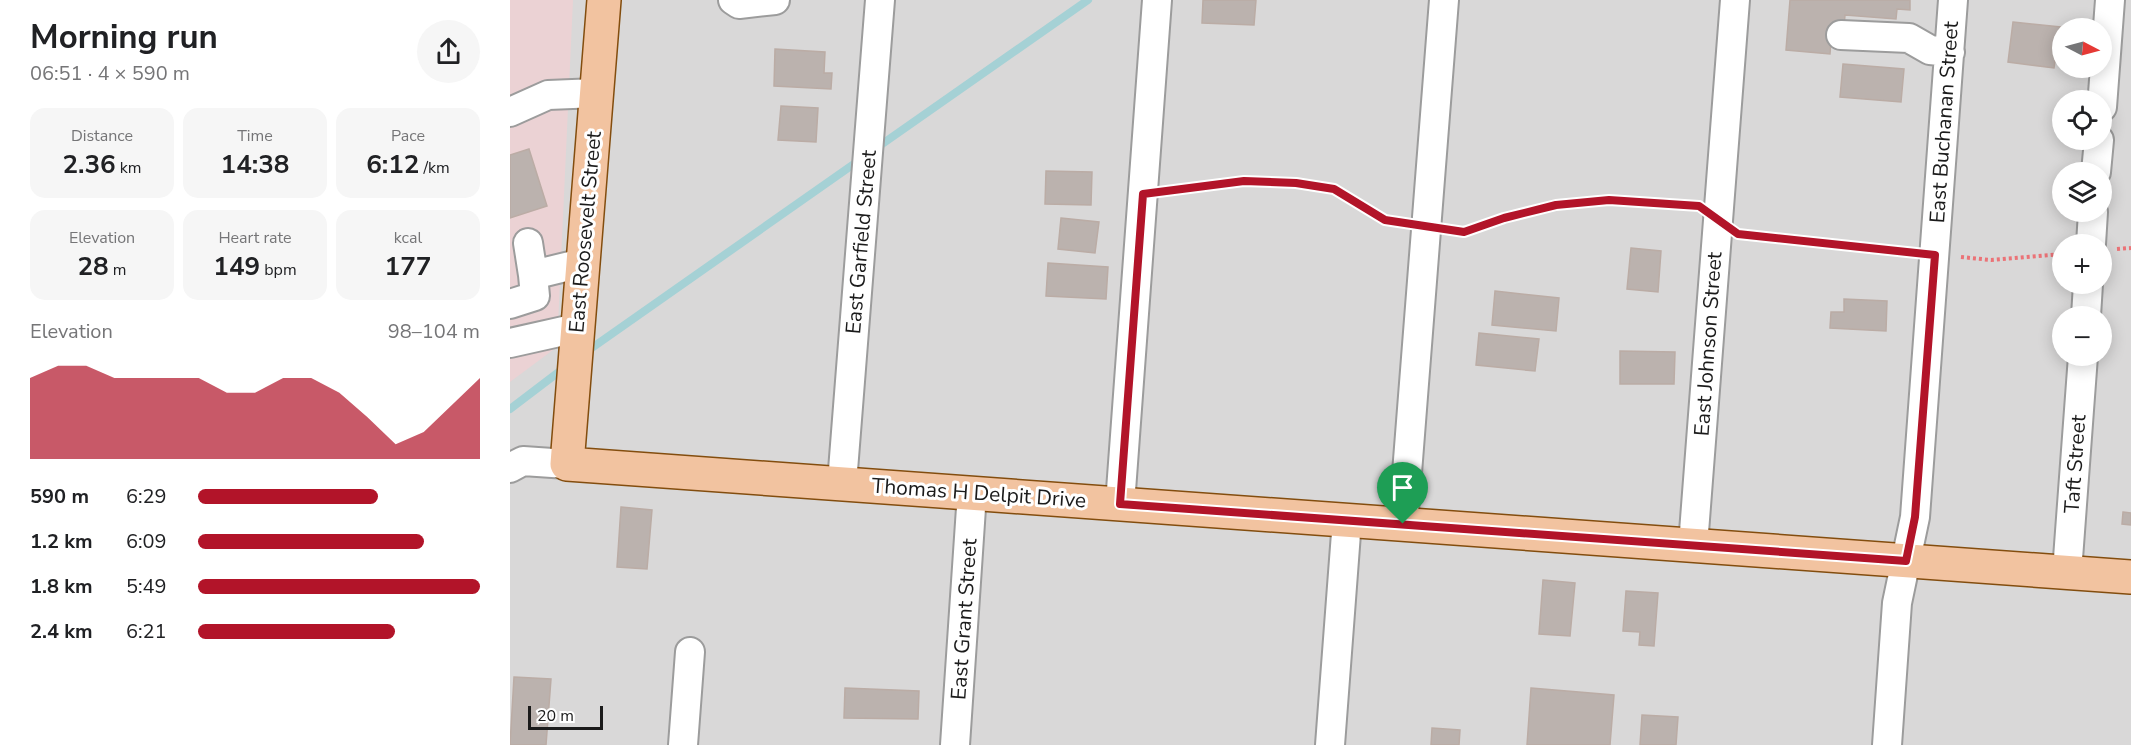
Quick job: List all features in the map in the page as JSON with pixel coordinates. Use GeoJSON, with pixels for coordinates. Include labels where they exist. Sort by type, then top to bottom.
{"type":"FeatureCollection","features":[{"type":"Feature","properties":{"kind":"main road","name":"East Roosevelt Street"},"geometry":{"type":"LineString","coordinates":[[567,464],[604,0]]}},
{"type":"Feature","properties":{"kind":"main road","name":"Thomas H Delpit Drive"},"geometry":{"type":"LineString","coordinates":[[567,464],[2131,577]]}},
{"type":"Feature","properties":{"kind":"street"},"geometry":{"type":"LineString","coordinates":[[734,0],[739,4],[775,0]]}},
{"type":"Feature","properties":{"kind":"street","name":"East Garfield Street"},"geometry":{"type":"LineString","coordinates":[[842,483],[880,0]]}},
{"type":"Feature","properties":{"kind":"street"},"geometry":{"type":"LineString","coordinates":[[1120,504],[1156,0]]}},
{"type":"Feature","properties":{"kind":"street"},"geometry":{"type":"LineString","coordinates":[[1403,524],[1444,0]]}},
{"type":"Feature","properties":{"kind":"street","name":"East Johnson Street"},"geometry":{"type":"LineString","coordinates":[[1693,545],[1735,0]]}},
{"type":"Feature","properties":{"kind":"street","name":"East Buchanan Street"},"geometry":{"type":"LineString","coordinates":[[1887,745],[1897,603],[1915,517],[1953,0]]}},
{"type":"Feature","properties":{"kind":"street"},"geometry":{"type":"LineString","coordinates":[[2103,90],[2110,0]]}},
{"type":"Feature","properties":{"kind":"street"},"geometry":{"type":"LineString","coordinates":[[1841,35],[1909,38],[1930,50],[1950,52]]}},
{"type":"Feature","properties":{"kind":"street"},"geometry":{"type":"LineString","coordinates":[[510,112],[548,95],[597,93]]}},
{"type":"Feature","properties":{"kind":"street"},"geometry":{"type":"LineString","coordinates":[[510,304],[535,296],[528,243]]}},
{"type":"Feature","properties":{"kind":"street"},"geometry":{"type":"LineString","coordinates":[[533,274],[582,263]]}},
{"type":"Feature","properties":{"kind":"street"},"geometry":{"type":"LineString","coordinates":[[510,343],[577,328]]}},
{"type":"Feature","properties":{"kind":"street","name":"Taft Street"},"geometry":{"type":"LineString","coordinates":[[2067,572],[2082,366]]}},
{"type":"Feature","properties":{"kind":"street","name":"Thomas H Delpit Drive"},"geometry":{"type":"LineString","coordinates":[[510,468],[524,461],[567,464]]}},
{"type":"Feature","properties":{"kind":"street","name":"East Grant Street"},"geometry":{"type":"LineString","coordinates":[[955,745],[972,493]]}},
{"type":"Feature","properties":{"kind":"street"},"geometry":{"type":"LineString","coordinates":[[1330,745],[1347,520]]}},
{"type":"Feature","properties":{"kind":"street"},"geometry":{"type":"LineString","coordinates":[[683,745],[690,652]]}},
{"type":"Feature","properties":{"kind":"path"},"geometry":{"type":"LineString","coordinates":[[1143,194],[1244,181],[1296,183],[1334,189],[1385,220],[1464,232],[1504,218],[1556,205],[1609,200],[1699,206],[1738,234],[1991,260],[2052,255]]}},
{"type":"Feature","properties":{"kind":"shaded area"},"geometry":{"type":"Polygon","coordinates":[[[510,0],[2131,0],[2131,745],[510,745],[510,0]]]}},
{"type":"Feature","properties":{"kind":"shaded area"},"geometry":{"type":"Polygon","coordinates":[[[510,0],[573,0],[557,347],[510,382],[510,0]]]}},
{"type":"Feature","properties":{"kind":"building"},"geometry":{"type":"Polygon","coordinates":[[[1203,0],[1256,0],[1254,25],[1202,23],[1203,0]]]}},
{"type":"Feature","properties":{"kind":"building"},"geometry":{"type":"Polygon","coordinates":[[[1790,0],[1910,0],[1910,10],[1897,9],[1896,19],[1845,15],[1844,27],[1832,26],[1830,54],[1786,50],[1790,0]]]}},
{"type":"Feature","properties":{"kind":"building"},"geometry":{"type":"Polygon","coordinates":[[[2013,22],[2052,26],[2052,68],[2008,62],[2013,22]]]}},
{"type":"Feature","properties":{"kind":"building"},"geometry":{"type":"Polygon","coordinates":[[[775,49],[825,52],[824,73],[832,73],[831,89],[774,86],[775,49]]]}},
{"type":"Feature","properties":{"kind":"building"},"geometry":{"type":"Polygon","coordinates":[[[1843,64],[1904,69],[1901,102],[1840,97],[1843,64]]]}},
{"type":"Feature","properties":{"kind":"building"},"geometry":{"type":"Polygon","coordinates":[[[781,106],[818,108],[816,142],[778,140],[781,106]]]}},
{"type":"Feature","properties":{"kind":"building"},"geometry":{"type":"Polygon","coordinates":[[[529,149],[547,206],[510,218],[510,155],[529,149]]]}},
{"type":"Feature","properties":{"kind":"building"},"geometry":{"type":"Polygon","coordinates":[[[1046,171],[1092,172],[1091,205],[1045,204],[1046,171]]]}},
{"type":"Feature","properties":{"kind":"building"},"geometry":{"type":"Polygon","coordinates":[[[1061,218],[1099,222],[1095,253],[1058,249],[1061,218]]]}},
{"type":"Feature","properties":{"kind":"building"},"geometry":{"type":"Polygon","coordinates":[[[1631,248],[1661,251],[1658,292],[1627,289],[1631,248]]]}},
{"type":"Feature","properties":{"kind":"building"},"geometry":{"type":"Polygon","coordinates":[[[1048,263],[1108,267],[1106,299],[1046,296],[1048,263]]]}},
{"type":"Feature","properties":{"kind":"building"},"geometry":{"type":"Polygon","coordinates":[[[1495,291],[1559,298],[1556,331],[1492,325],[1495,291]]]}},
{"type":"Feature","properties":{"kind":"building"},"geometry":{"type":"Polygon","coordinates":[[[1844,299],[1887,301],[1886,331],[1830,328],[1831,312],[1844,312],[1844,299]]]}},
{"type":"Feature","properties":{"kind":"building"},"geometry":{"type":"Polygon","coordinates":[[[1479,333],[1539,339],[1535,371],[1476,365],[1479,333]]]}},
{"type":"Feature","properties":{"kind":"building"},"geometry":{"type":"Polygon","coordinates":[[[1620,351],[1675,352],[1674,384],[1620,384],[1620,351]]]}},
{"type":"Feature","properties":{"kind":"building"},"geometry":{"type":"Polygon","coordinates":[[[621,507],[652,510],[647,569],[617,567],[621,507]]]}},
{"type":"Feature","properties":{"kind":"building"},"geometry":{"type":"Polygon","coordinates":[[[2123,512],[2131,513],[2131,525],[2122,524],[2123,512]]]}},
{"type":"Feature","properties":{"kind":"building"},"geometry":{"type":"Polygon","coordinates":[[[1543,580],[1575,583],[1570,636],[1539,634],[1543,580]]]}},
{"type":"Feature","properties":{"kind":"building"},"geometry":{"type":"Polygon","coordinates":[[[1626,591],[1658,593],[1654,646],[1639,645],[1640,632],[1623,631],[1626,591]]]}},
{"type":"Feature","properties":{"kind":"building"},"geometry":{"type":"Polygon","coordinates":[[[514,677],[551,679],[546,745],[510,745],[514,677]]]}},
{"type":"Feature","properties":{"kind":"building"},"geometry":{"type":"Polygon","coordinates":[[[845,688],[919,691],[918,719],[844,718],[845,688]]]}},
{"type":"Feature","properties":{"kind":"building"},"geometry":{"type":"Polygon","coordinates":[[[1531,688],[1614,695],[1610,745],[1527,745],[1531,688]]]}},
{"type":"Feature","properties":{"kind":"building"},"geometry":{"type":"Polygon","coordinates":[[[1642,715],[1678,717],[1676,745],[1640,745],[1642,715]]]}},
{"type":"Feature","properties":{"kind":"building"},"geometry":{"type":"Polygon","coordinates":[[[1432,728],[1460,730],[1459,745],[1431,745],[1432,728]]]}},
{"type":"Feature","properties":{"kind":"waterway"},"geometry":{"type":"LineString","coordinates":[[875,149],[1088,0]]}},
{"type":"Feature","properties":{"kind":"waterway"},"geometry":{"type":"LineString","coordinates":[[586,352],[861,159]]}},
{"type":"Feature","properties":{"kind":"waterway"},"geometry":{"type":"LineString","coordinates":[[510,409],[564,368]]}},
{"type":"Feature","properties":{"kind":"route"},"geometry":{"type":"LineString","coordinates":[[1244,181],[1296,183],[1334,189],[1359,202],[1385,220],[1464,232],[1504,218],[1556,205],[1609,200],[1699,206],[1738,234],[1935,255],[1915,517],[1906,561],[1403,524],[1120,504],[1143,194],[1244,181]]}}]}
